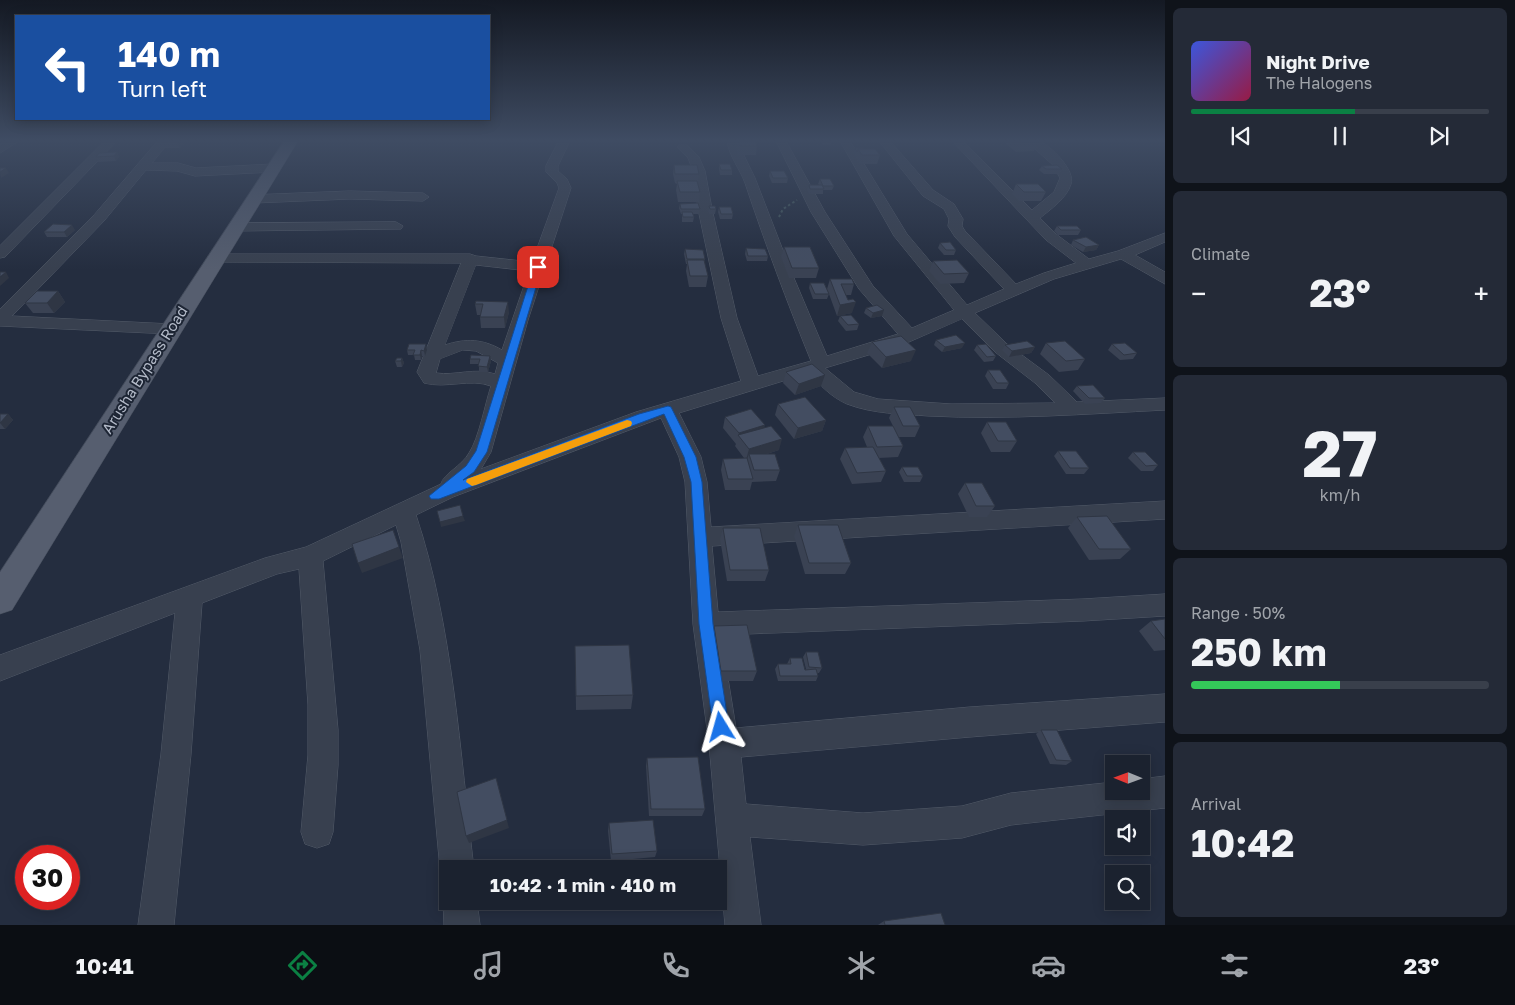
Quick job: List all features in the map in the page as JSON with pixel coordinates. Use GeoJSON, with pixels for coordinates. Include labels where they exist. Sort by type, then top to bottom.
{"type":"FeatureCollection","features":[{"type":"Feature","properties":{"kind":"main road","name":"Arusha Bypass Road"},"geometry":{"type":"LineString","coordinates":[[0,600],[264,184]]}},
{"type":"Feature","properties":{"kind":"street"},"geometry":{"type":"LineString","coordinates":[[0,254],[69,184]]}},
{"type":"Feature","properties":{"kind":"street"},"geometry":{"type":"LineString","coordinates":[[0,320],[99,218],[128,184]]}},
{"type":"Feature","properties":{"kind":"street"},"geometry":{"type":"LineString","coordinates":[[435,496],[470,469],[481,452],[508,361],[565,188],[564,184]]}},
{"type":"Feature","properties":{"kind":"street"},"geometry":{"type":"LineString","coordinates":[[701,184],[729,318],[751,384]]}},
{"type":"Feature","properties":{"kind":"street"},"geometry":{"type":"LineString","coordinates":[[751,184],[817,365],[835,389],[854,400],[900,408],[994,411],[1165,404]]}},
{"type":"Feature","properties":{"kind":"street"},"geometry":{"type":"LineString","coordinates":[[803,184],[867,288],[909,335]]}},
{"type":"Feature","properties":{"kind":"street"},"geometry":{"type":"LineString","coordinates":[[870,184],[901,236],[963,312],[1001,348],[1042,378],[1072,408]]}},
{"type":"Feature","properties":{"kind":"street"},"geometry":{"type":"LineString","coordinates":[[921,184],[928,193],[949,207],[956,218],[955,226],[960,234],[1014,291]]}},
{"type":"Feature","properties":{"kind":"street"},"geometry":{"type":"LineString","coordinates":[[1000,184],[1051,237],[1086,264]]}},
{"type":"Feature","properties":{"kind":"street"},"geometry":{"type":"LineString","coordinates":[[1032,217],[1061,193],[1065,184]]}},
{"type":"Feature","properties":{"kind":"street"},"geometry":{"type":"LineString","coordinates":[[254,199],[350,195],[423,197]]}},
{"type":"Feature","properties":{"kind":"street"},"geometry":{"type":"LineString","coordinates":[[236,227],[396,226]]}},
{"type":"Feature","properties":{"kind":"street"},"geometry":{"type":"LineString","coordinates":[[0,668],[274,565],[311,556],[435,496],[643,417],[896,341],[1049,276],[1123,254],[1165,237]]}},
{"type":"Feature","properties":{"kind":"street"},"geometry":{"type":"LineString","coordinates":[[1123,254],[1165,279]]}},
{"type":"Feature","properties":{"kind":"street"},"geometry":{"type":"LineString","coordinates":[[217,258],[470,258],[538,267]]}},
{"type":"Feature","properties":{"kind":"street"},"geometry":{"type":"LineString","coordinates":[[470,258],[463,281],[426,372],[431,379],[446,380],[482,376],[502,382]]}},
{"type":"Feature","properties":{"kind":"street"},"geometry":{"type":"LineString","coordinates":[[0,320],[171,330]]}},
{"type":"Feature","properties":{"kind":"street"},"geometry":{"type":"LineString","coordinates":[[432,356],[457,346],[476,344],[486,346],[508,361]]}},
{"type":"Feature","properties":{"kind":"street"},"geometry":{"type":"LineString","coordinates":[[668,410],[690,457],[696,482],[706,624],[724,744],[744,925]]}},
{"type":"Feature","properties":{"kind":"street"},"geometry":{"type":"LineString","coordinates":[[700,536],[1165,510]]}},
{"type":"Feature","properties":{"kind":"street"},"geometry":{"type":"LineString","coordinates":[[403,511],[413,542],[434,650],[456,860]]}},
{"type":"Feature","properties":{"kind":"street"},"geometry":{"type":"LineString","coordinates":[[311,556],[314,618],[321,679],[323,755],[317,832]]}},
{"type":"Feature","properties":{"kind":"street"},"geometry":{"type":"LineString","coordinates":[[156,925],[176,754],[190,596]]}},
{"type":"Feature","properties":{"kind":"street"},"geometry":{"type":"LineString","coordinates":[[706,624],[1013,613],[1165,605]]}},
{"type":"Feature","properties":{"kind":"street"},"geometry":{"type":"LineString","coordinates":[[724,744],[970,722],[1165,708]]}},
{"type":"Feature","properties":{"kind":"street"},"geometry":{"type":"LineString","coordinates":[[731,820],[863,829],[962,822],[1011,809],[1165,792]]}},
{"type":"Feature","properties":{"kind":"street"},"geometry":{"type":"LineString","coordinates":[[461,910],[462,925]]}},
{"type":"Feature","properties":{"kind":"path"},"geometry":{"type":"LineString","coordinates":[[772,243],[779,236],[780,213],[790,204],[808,194]]}},
{"type":"Feature","properties":{"kind":"building"},"geometry":{"type":"Polygon","coordinates":[[[678,184],[698,184],[700,192],[680,192],[678,184]]]}},
{"type":"Feature","properties":{"kind":"building"},"geometry":{"type":"Polygon","coordinates":[[[822,184],[833,184],[834,186],[823,186],[822,184]]]}},
{"type":"Feature","properties":{"kind":"building"},"geometry":{"type":"Polygon","coordinates":[[[1016,184],[1038,184],[1046,192],[1024,192],[1016,184]]]}},
{"type":"Feature","properties":{"kind":"building"},"geometry":{"type":"Polygon","coordinates":[[[809,185],[822,185],[824,189],[810,189],[809,185]]]}},
{"type":"Feature","properties":{"kind":"building"},"geometry":{"type":"Polygon","coordinates":[[[698,203],[700,209],[681,209],[680,204],[698,203]]]}},
{"type":"Feature","properties":{"kind":"building"},"geometry":{"type":"Polygon","coordinates":[[[709,206],[715,206],[716,209],[710,209],[709,206]]]}},
{"type":"Feature","properties":{"kind":"building"},"geometry":{"type":"Polygon","coordinates":[[[719,207],[731,207],[733,214],[721,214],[719,207]]]}},
{"type":"Feature","properties":{"kind":"building"},"geometry":{"type":"Polygon","coordinates":[[[682,212],[692,212],[694,217],[683,217],[682,212]]]}},
{"type":"Feature","properties":{"kind":"building"},"geometry":{"type":"Polygon","coordinates":[[[53,224],[72,225],[64,232],[44,232],[53,224]]]}},
{"type":"Feature","properties":{"kind":"building"},"geometry":{"type":"Polygon","coordinates":[[[1057,226],[1077,226],[1081,230],[1061,230],[1057,226]]]}},
{"type":"Feature","properties":{"kind":"building"},"geometry":{"type":"Polygon","coordinates":[[[1086,237],[1099,245],[1086,247],[1073,240],[1086,237]]]}},
{"type":"Feature","properties":{"kind":"building"},"geometry":{"type":"Polygon","coordinates":[[[950,242],[956,250],[946,250],[940,243],[950,242]]]}},
{"type":"Feature","properties":{"kind":"building"},"geometry":{"type":"Polygon","coordinates":[[[784,247],[810,247],[819,268],[792,268],[784,247]]]}},
{"type":"Feature","properties":{"kind":"building"},"geometry":{"type":"Polygon","coordinates":[[[746,248],[765,249],[768,256],[748,256],[746,248]]]}},
{"type":"Feature","properties":{"kind":"building"},"geometry":{"type":"Polygon","coordinates":[[[685,249],[703,250],[705,259],[687,259],[685,249]]]}},
{"type":"Feature","properties":{"kind":"building"},"geometry":{"type":"Polygon","coordinates":[[[687,260],[704,260],[708,276],[690,276],[687,260]]]}},
{"type":"Feature","properties":{"kind":"building"},"geometry":{"type":"Polygon","coordinates":[[[957,260],[969,273],[944,274],[933,261],[957,260]]]}},
{"type":"Feature","properties":{"kind":"building"},"geometry":{"type":"Polygon","coordinates":[[[830,279],[852,279],[854,284],[841,284],[848,300],[853,299],[856,302],[840,305],[830,279]]]}},
{"type":"Feature","properties":{"kind":"building"},"geometry":{"type":"Polygon","coordinates":[[[810,283],[824,283],[829,294],[815,294],[810,283]]]}},
{"type":"Feature","properties":{"kind":"building"},"geometry":{"type":"Polygon","coordinates":[[[37,291],[58,291],[47,303],[25,303],[37,291]]]}},
{"type":"Feature","properties":{"kind":"building"},"geometry":{"type":"Polygon","coordinates":[[[476,301],[508,302],[504,317],[480,317],[483,304],[475,304],[476,301]]]}},
{"type":"Feature","properties":{"kind":"building"},"geometry":{"type":"Polygon","coordinates":[[[877,305],[884,310],[873,313],[866,308],[877,305]]]}},
{"type":"Feature","properties":{"kind":"building"},"geometry":{"type":"Polygon","coordinates":[[[851,315],[859,324],[848,325],[840,316],[851,315]]]}},
{"type":"Feature","properties":{"kind":"building"},"geometry":{"type":"Polygon","coordinates":[[[956,335],[965,343],[945,347],[936,340],[956,335]]]}},
{"type":"Feature","properties":{"kind":"building"},"geometry":{"type":"Polygon","coordinates":[[[901,336],[916,350],[886,357],[872,342],[901,336]]]}},
{"type":"Feature","properties":{"kind":"building"},"geometry":{"type":"Polygon","coordinates":[[[1027,341],[1035,347],[1012,351],[1005,345],[1027,341]]]}},
{"type":"Feature","properties":{"kind":"building"},"geometry":{"type":"Polygon","coordinates":[[[1065,341],[1085,359],[1066,361],[1046,343],[1065,341]]]}},
{"type":"Feature","properties":{"kind":"building"},"geometry":{"type":"Polygon","coordinates":[[[1125,343],[1137,353],[1124,355],[1112,344],[1125,343]]]}},
{"type":"Feature","properties":{"kind":"building"},"geometry":{"type":"Polygon","coordinates":[[[409,344],[426,344],[424,351],[421,350],[420,355],[413,355],[415,350],[407,350],[409,344]]]}},
{"type":"Feature","properties":{"kind":"building"},"geometry":{"type":"Polygon","coordinates":[[[986,344],[996,356],[987,357],[977,345],[986,344]]]}},
{"type":"Feature","properties":{"kind":"building"},"geometry":{"type":"Polygon","coordinates":[[[471,355],[490,356],[487,367],[478,366],[480,359],[470,359],[471,355]]]}},
{"type":"Feature","properties":{"kind":"building"},"geometry":{"type":"Polygon","coordinates":[[[397,358],[402,358],[401,361],[395,361],[397,358]]]}},
{"type":"Feature","properties":{"kind":"building"},"geometry":{"type":"Polygon","coordinates":[[[812,364],[825,375],[799,384],[786,372],[812,364]]]}},
{"type":"Feature","properties":{"kind":"building"},"geometry":{"type":"Polygon","coordinates":[[[988,370],[1000,370],[1009,383],[997,383],[988,370]]]}},
{"type":"Feature","properties":{"kind":"building"},"geometry":{"type":"Polygon","coordinates":[[[1093,385],[1105,398],[1089,398],[1077,386],[1093,385]]]}},
{"type":"Feature","properties":{"kind":"building"},"geometry":{"type":"Polygon","coordinates":[[[805,397],[826,420],[798,428],[778,404],[805,397]]]}},
{"type":"Feature","properties":{"kind":"building"},"geometry":{"type":"Polygon","coordinates":[[[894,407],[910,407],[920,426],[903,426],[894,407]]]}},
{"type":"Feature","properties":{"kind":"building"},"geometry":{"type":"Polygon","coordinates":[[[751,409],[765,425],[739,433],[725,417],[751,409]]]}},
{"type":"Feature","properties":{"kind":"building"},"geometry":{"type":"Polygon","coordinates":[[[0,414],[8,414],[0,423],[0,414]]]}},
{"type":"Feature","properties":{"kind":"building"},"geometry":{"type":"Polygon","coordinates":[[[987,422],[1006,422],[1017,441],[998,441],[987,422]]]}},
{"type":"Feature","properties":{"kind":"building"},"geometry":{"type":"Polygon","coordinates":[[[771,426],[782,439],[749,449],[738,435],[771,426]]]}},
{"type":"Feature","properties":{"kind":"building"},"geometry":{"type":"Polygon","coordinates":[[[868,426],[893,426],[903,446],[877,447],[868,426]]]}},
{"type":"Feature","properties":{"kind":"building"},"geometry":{"type":"Polygon","coordinates":[[[873,447],[886,471],[857,473],[845,448],[873,447]]]}},
{"type":"Feature","properties":{"kind":"building"},"geometry":{"type":"Polygon","coordinates":[[[1058,451],[1076,451],[1089,468],[1070,468],[1058,451]]]}},
{"type":"Feature","properties":{"kind":"building"},"geometry":{"type":"Polygon","coordinates":[[[1133,452],[1145,452],[1158,465],[1146,466],[1133,452]]]}},
{"type":"Feature","properties":{"kind":"building"},"geometry":{"type":"Polygon","coordinates":[[[749,454],[775,454],[780,470],[754,470],[749,454]]]}},
{"type":"Feature","properties":{"kind":"building"},"geometry":{"type":"Polygon","coordinates":[[[747,458],[753,479],[728,479],[723,459],[747,458]]]}},
{"type":"Feature","properties":{"kind":"building"},"geometry":{"type":"Polygon","coordinates":[[[902,467],[918,467],[923,476],[907,476],[902,467]]]}},
{"type":"Feature","properties":{"kind":"building"},"geometry":{"type":"Polygon","coordinates":[[[965,483],[982,483],[995,506],[976,506],[965,483]]]}},
{"type":"Feature","properties":{"kind":"building"},"geometry":{"type":"Polygon","coordinates":[[[460,505],[463,516],[440,522],[437,511],[460,505]]]}},
{"type":"Feature","properties":{"kind":"building"},"geometry":{"type":"Polygon","coordinates":[[[1107,516],[1131,549],[1099,549],[1077,517],[1107,516]]]}},
{"type":"Feature","properties":{"kind":"building"},"geometry":{"type":"Polygon","coordinates":[[[798,525],[838,525],[851,563],[809,563],[798,525]]]}},
{"type":"Feature","properties":{"kind":"building"},"geometry":{"type":"Polygon","coordinates":[[[723,528],[760,528],[769,570],[730,570],[723,528]]]}},
{"type":"Feature","properties":{"kind":"building"},"geometry":{"type":"Polygon","coordinates":[[[393,530],[399,547],[358,563],[352,544],[393,530]]]}},
{"type":"Feature","properties":{"kind":"building"},"geometry":{"type":"Polygon","coordinates":[[[1165,619],[1165,639],[1151,621],[1165,619]]]}},
{"type":"Feature","properties":{"kind":"building"},"geometry":{"type":"Polygon","coordinates":[[[747,625],[757,671],[721,671],[714,626],[747,625]]]}},
{"type":"Feature","properties":{"kind":"building"},"geometry":{"type":"Polygon","coordinates":[[[629,645],[633,695],[576,696],[575,646],[629,645]]]}},
{"type":"Feature","properties":{"kind":"building"},"geometry":{"type":"Polygon","coordinates":[[[806,652],[818,652],[822,668],[809,667],[806,652]]]}},
{"type":"Feature","properties":{"kind":"building"},"geometry":{"type":"Polygon","coordinates":[[[790,658],[802,658],[805,670],[816,669],[818,676],[780,676],[778,664],[791,664],[790,658]]]}},
{"type":"Feature","properties":{"kind":"building"},"geometry":{"type":"Polygon","coordinates":[[[1041,730],[1057,730],[1072,761],[1056,760],[1041,730]]]}},
{"type":"Feature","properties":{"kind":"building"},"geometry":{"type":"Polygon","coordinates":[[[698,757],[705,809],[651,809],[647,758],[698,757]]]}},
{"type":"Feature","properties":{"kind":"building"},"geometry":{"type":"Polygon","coordinates":[[[496,778],[507,820],[466,836],[457,792],[496,778]]]}},
{"type":"Feature","properties":{"kind":"building"},"geometry":{"type":"Polygon","coordinates":[[[653,820],[657,851],[612,854],[609,823],[653,820]]]}},
{"type":"Feature","properties":{"kind":"building"},"geometry":{"type":"Polygon","coordinates":[[[941,913],[945,925],[885,925],[884,921],[941,913]]]}},
{"type":"Feature","properties":{"kind":"slow traffic"},"geometry":{"type":"LineString","coordinates":[[472,482],[627,423]]}},
{"type":"Feature","properties":{"kind":"route"},"geometry":{"type":"LineString","coordinates":[[538,267],[520,320],[481,452],[470,469],[435,496],[643,417],[668,410],[690,457],[696,482],[706,624],[721,727]]}}]}
